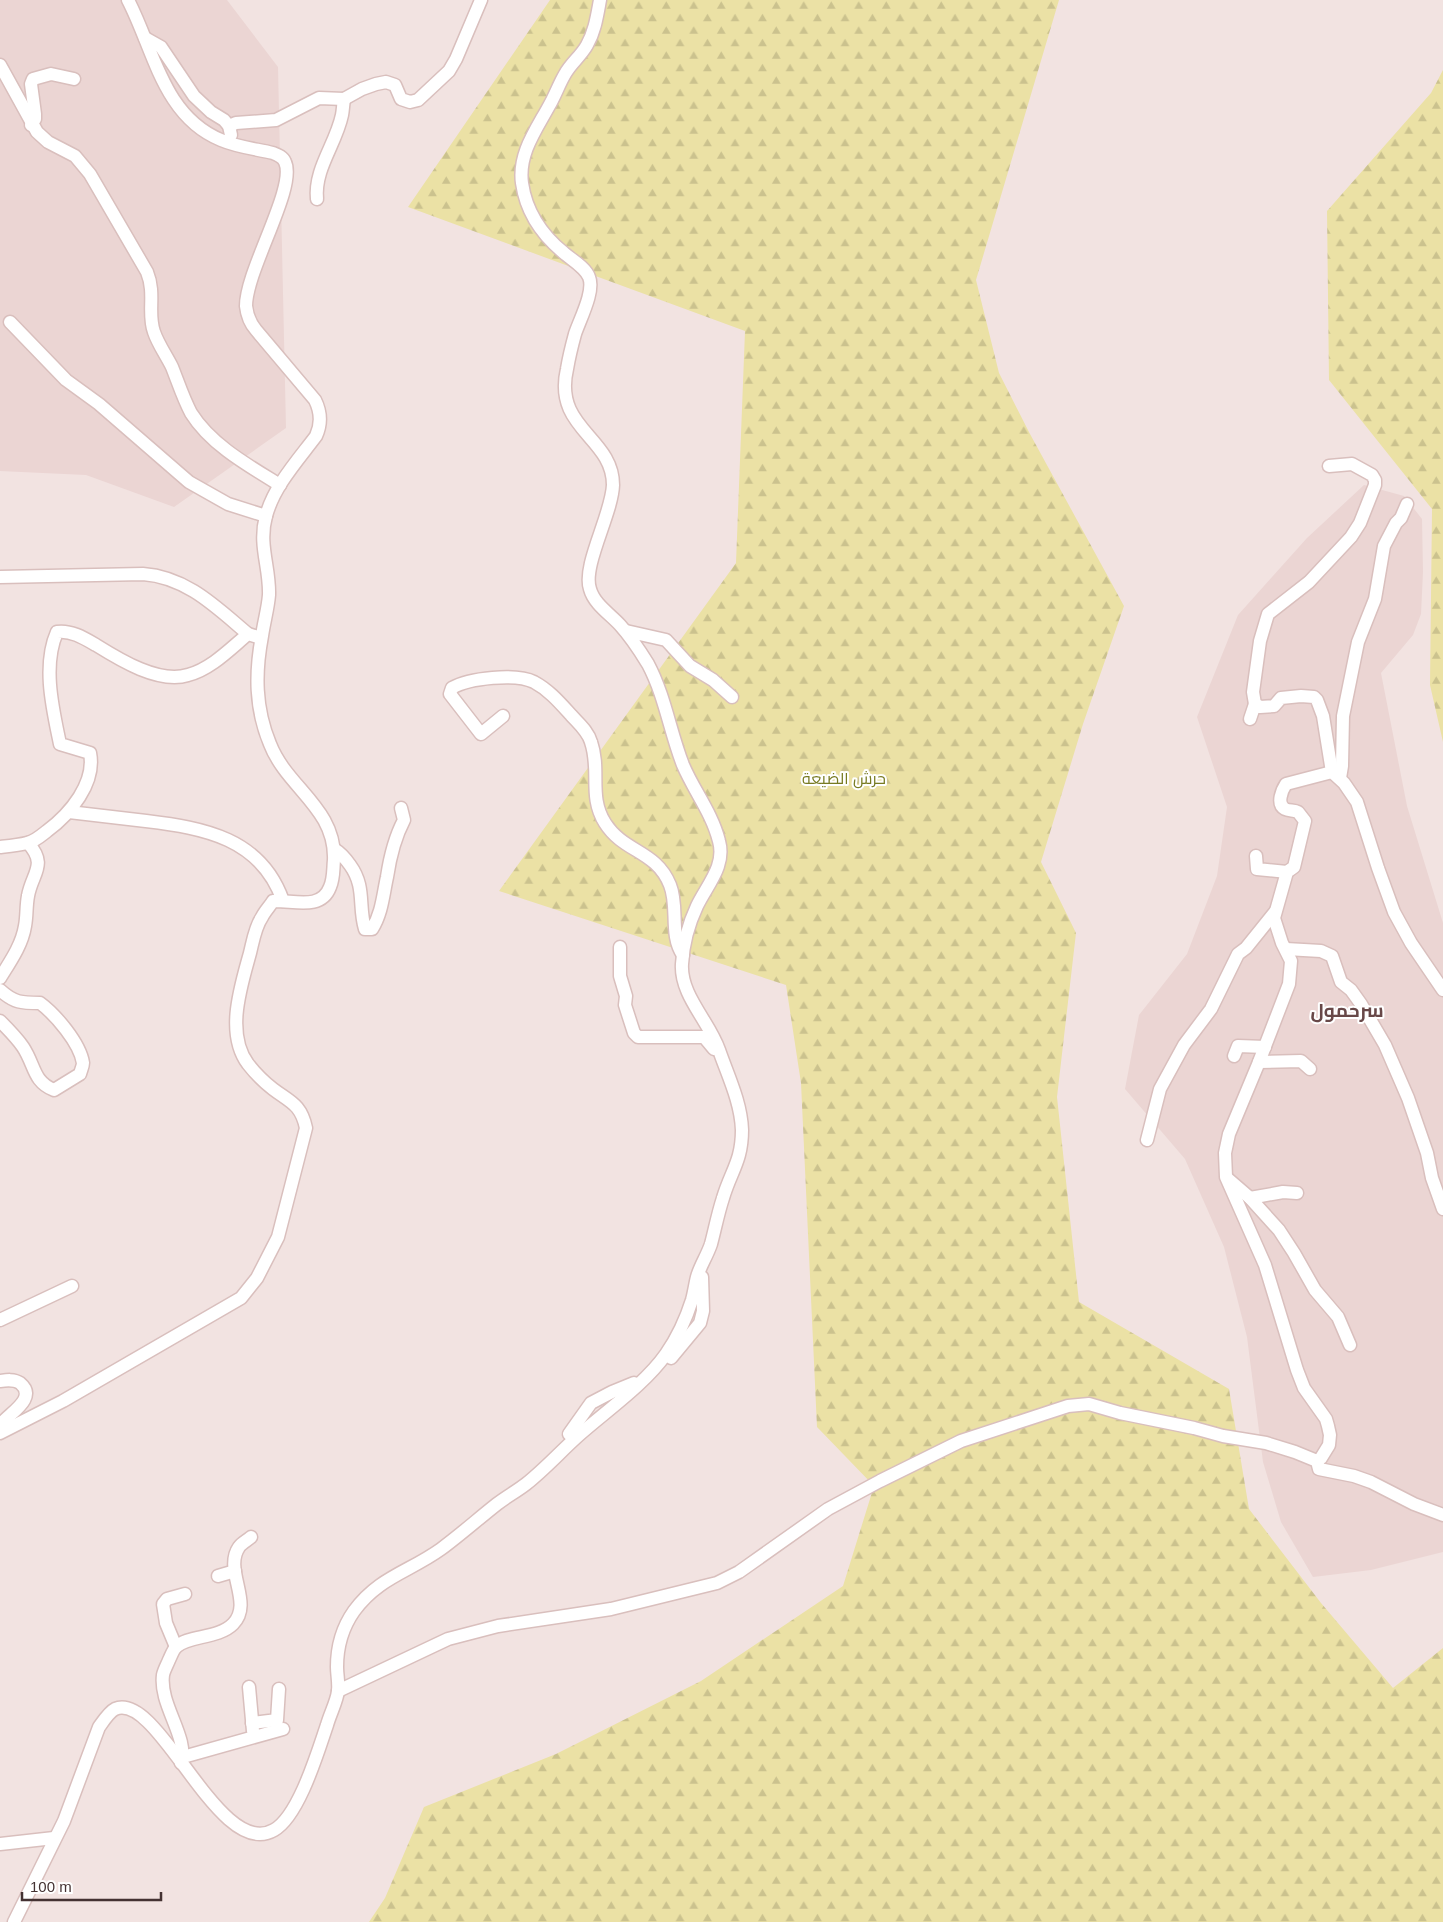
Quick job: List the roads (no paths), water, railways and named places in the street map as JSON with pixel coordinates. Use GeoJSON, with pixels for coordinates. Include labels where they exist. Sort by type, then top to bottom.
{"type":"FeatureCollection","features":[{"type":"Feature","properties":{"kind":"street"},"geometry":{"type":"LineString","coordinates":[[0,1431],[63,1401],[241,1298],[260,1271],[278,1237],[306,1128],[296,1105],[272,1088],[249,1065],[241,1049],[237,1024],[242,985],[256,932],[262,917],[273,901],[312,903],[323,898],[332,881],[334,849],[330,832],[321,813],[286,773],[269,743],[256,687],[261,638],[269,594],[262,543],[266,516],[280,485],[316,436],[321,420],[319,408],[315,400],[256,330],[248,315],[246,304],[261,250],[285,189],[285,161],[273,153],[222,141],[185,116],[164,83],[128,0]]}},
{"type":"Feature","properties":{"kind":"street"},"geometry":{"type":"LineString","coordinates":[[229,126],[236,123],[276,120],[319,98],[344,99],[362,89],[386,82],[395,85],[401,99],[410,102],[418,100],[440,80],[456,59],[481,0]]}},
{"type":"Feature","properties":{"kind":"street"},"geometry":{"type":"LineString","coordinates":[[14,1922],[64,1821],[99,1727],[115,1709],[125,1708],[134,1711],[148,1721],[182,1760],[207,1796],[246,1832],[258,1834],[277,1829],[296,1802],[308,1778],[338,1691],[338,1644],[343,1629],[352,1614],[369,1594],[391,1576],[432,1555],[528,1483],[654,1369],[673,1343],[682,1324],[693,1297],[696,1278],[710,1248],[726,1187],[738,1163],[742,1125],[739,1110],[719,1050],[682,979],[683,955],[689,926],[721,859],[721,844],[710,816],[685,770],[658,686],[647,663],[626,631],[592,595],[588,579],[589,570],[610,501],[613,484],[611,472],[598,447],[575,422],[563,385],[574,336],[590,292],[589,276],[586,270],[556,247],[542,231],[532,216],[521,181],[522,161],[528,143],[552,102],[566,71],[587,45],[596,23],[600,0]]}},
{"type":"Feature","properties":{"kind":"street"},"geometry":{"type":"LineString","coordinates":[[145,38],[161,47],[194,96],[229,126],[231,134],[242,144],[250,148]]}},
{"type":"Feature","properties":{"kind":"street"},"geometry":{"type":"LineString","coordinates":[[0,66],[31,124],[44,139],[78,159],[90,174],[148,272],[153,290],[152,319],[154,333],[195,418],[206,432],[233,454],[280,485]]}},
{"type":"Feature","properties":{"kind":"street"},"geometry":{"type":"LineString","coordinates":[[31,124],[35,119],[31,84],[33,79],[51,74],[74,79]]}},
{"type":"Feature","properties":{"kind":"street"},"geometry":{"type":"LineString","coordinates":[[317,199],[316,188],[320,171],[342,116],[344,99]]}},
{"type":"Feature","properties":{"kind":"street"},"geometry":{"type":"LineString","coordinates":[[10,322],[66,380],[99,404],[189,482],[222,501],[266,516]]}},
{"type":"Feature","properties":{"kind":"street"},"geometry":{"type":"LineString","coordinates":[[1250,719],[1255,704],[1253,692],[1260,641],[1268,614],[1309,582],[1351,537],[1360,523],[1375,485],[1376,480],[1372,474],[1352,464],[1329,466]]}},
{"type":"Feature","properties":{"kind":"street"},"geometry":{"type":"LineString","coordinates":[[1317,1461],[1329,1446],[1330,1435],[1326,1419],[1304,1388],[1297,1370],[1265,1265],[1226,1177],[1224,1153],[1229,1134],[1289,984],[1291,961],[1282,943],[1274,918],[1287,872],[1294,867],[1305,821],[1298,812],[1284,808],[1281,805],[1280,797],[1286,784],[1336,775],[1342,766],[1343,716],[1358,642],[1375,599],[1384,546],[1407,504]]}},
{"type":"Feature","properties":{"kind":"street"},"geometry":{"type":"LineString","coordinates":[[0,577],[156,575],[176,582],[201,595],[248,634],[261,638]]}},
{"type":"Feature","properties":{"kind":"street"},"geometry":{"type":"LineString","coordinates":[[626,631],[666,640],[690,666],[713,680],[732,697]]}},
{"type":"Feature","properties":{"kind":"street"},"geometry":{"type":"LineString","coordinates":[[0,846],[28,843],[59,822],[69,812],[87,779],[92,761],[90,752],[60,744],[51,689],[50,670],[54,638],[57,632],[70,632],[112,656],[144,670],[156,674],[179,676],[188,676],[198,671],[223,655],[248,634]]}},
{"type":"Feature","properties":{"kind":"street"},"geometry":{"type":"LineString","coordinates":[[503,716],[481,734],[454,702],[450,694],[452,688],[461,682],[485,678],[532,681],[550,693],[582,727],[588,734],[593,746],[595,800],[598,809],[606,824],[620,840],[648,856],[662,869],[672,891],[677,946],[683,955]]}},
{"type":"Feature","properties":{"kind":"street"},"geometry":{"type":"LineString","coordinates":[[1255,704],[1260,707],[1274,706],[1281,698],[1301,696],[1314,697],[1317,700],[1323,716],[1336,775],[1361,808],[1378,868],[1394,912],[1411,943],[1443,990]]}},
{"type":"Feature","properties":{"kind":"street"},"geometry":{"type":"LineString","coordinates":[[334,849],[341,852],[358,876],[362,918],[365,929],[372,929],[384,899],[387,875],[397,833],[404,820],[401,808]]}},
{"type":"Feature","properties":{"kind":"street"},"geometry":{"type":"LineString","coordinates":[[69,812],[198,829],[219,836],[244,849],[256,858],[273,878],[283,901]]}},
{"type":"Feature","properties":{"kind":"street"},"geometry":{"type":"LineString","coordinates":[[0,978],[22,937],[25,928],[27,897],[37,873],[37,856],[35,850],[28,843]]}},
{"type":"Feature","properties":{"kind":"street"},"geometry":{"type":"LineString","coordinates":[[1256,856],[1257,869],[1287,872]]}},
{"type":"Feature","properties":{"kind":"street"},"geometry":{"type":"LineString","coordinates":[[1147,1140],[1160,1089],[1175,1060],[1211,1008],[1238,954],[1246,948],[1275,912]]}},
{"type":"Feature","properties":{"kind":"street"},"geometry":{"type":"LineString","coordinates":[[620,947],[620,976],[626,996],[625,1005],[634,1033],[638,1037],[704,1037],[713,1049],[719,1050]]}},
{"type":"Feature","properties":{"kind":"street"},"geometry":{"type":"LineString","coordinates":[[1286,949],[1320,951],[1332,956],[1341,982],[1350,990],[1373,1023],[1408,1098],[1427,1152],[1432,1178],[1443,1209]]}},
{"type":"Feature","properties":{"kind":"street"},"geometry":{"type":"LineString","coordinates":[[0,990],[16,1002],[40,1003],[50,1010],[76,1045],[83,1064],[80,1074],[54,1090],[44,1086],[38,1079],[30,1057],[0,1021]]}},
{"type":"Feature","properties":{"kind":"street"},"geometry":{"type":"LineString","coordinates":[[1234,1056],[1238,1046],[1265,1047]]}},
{"type":"Feature","properties":{"kind":"street"},"geometry":{"type":"LineString","coordinates":[[1259,1062],[1301,1061],[1310,1069]]}},
{"type":"Feature","properties":{"kind":"street"},"geometry":{"type":"LineString","coordinates":[[1226,1177],[1250,1198],[1279,1230],[1315,1290],[1338,1317],[1350,1345]]}},
{"type":"Feature","properties":{"kind":"street"},"geometry":{"type":"LineString","coordinates":[[1250,1198],[1283,1192],[1297,1193]]}},
{"type":"Feature","properties":{"kind":"street"},"geometry":{"type":"LineString","coordinates":[[0,1320],[72,1286]]}},
{"type":"Feature","properties":{"kind":"street"},"geometry":{"type":"LineString","coordinates":[[0,1381],[13,1380],[23,1387],[25,1392],[24,1400],[19,1408],[3,1422],[0,1431]]}},
{"type":"Feature","properties":{"kind":"street"},"geometry":{"type":"LineString","coordinates":[[569,1434],[591,1403],[612,1392],[641,1381]]}},
{"type":"Feature","properties":{"kind":"street"},"geometry":{"type":"LineString","coordinates":[[338,1691],[462,1634],[498,1626],[611,1609],[717,1582],[739,1572],[828,1509],[888,1477],[961,1441],[1068,1406],[1089,1404],[1120,1413],[1223,1436],[1266,1443],[1317,1461]]}},
{"type":"Feature","properties":{"kind":"street"},"geometry":{"type":"LineString","coordinates":[[1317,1461],[1319,1469],[1354,1476],[1371,1482],[1414,1504],[1443,1515]]}},
{"type":"Feature","properties":{"kind":"street"},"geometry":{"type":"LineString","coordinates":[[182,1760],[178,1735],[166,1704],[162,1687],[163,1672],[176,1647],[185,1642],[215,1634],[233,1624],[239,1611],[240,1600],[234,1561],[239,1546],[251,1537]]}},
{"type":"Feature","properties":{"kind":"street"},"geometry":{"type":"LineString","coordinates":[[218,1576],[235,1571]]}},
{"type":"Feature","properties":{"kind":"street"},"geometry":{"type":"LineString","coordinates":[[176,1647],[166,1623],[163,1604],[167,1600],[185,1594]]}},
{"type":"Feature","properties":{"kind":"street"},"geometry":{"type":"LineString","coordinates":[[249,1686],[253,1730]]}},
{"type":"Feature","properties":{"kind":"street"},"geometry":{"type":"LineString","coordinates":[[182,1760],[277,1720],[279,1689]]}},
{"type":"Feature","properties":{"kind":"street"},"geometry":{"type":"LineString","coordinates":[[253,1730],[283,1729]]}},
{"type":"Feature","properties":{"kind":"street"},"geometry":{"type":"LineString","coordinates":[[0,1844],[54,1838]]}},
{"type":"Feature","properties":{"kind":"district","name":"سرحمول"},"geometry":{"type":"Point","coordinates":[1347,1010]}},
{"type":"Feature","properties":{"kind":"park label","name":"حرش الضيعة"},"geometry":{"type":"Point","coordinates":[844,778]}}]}
